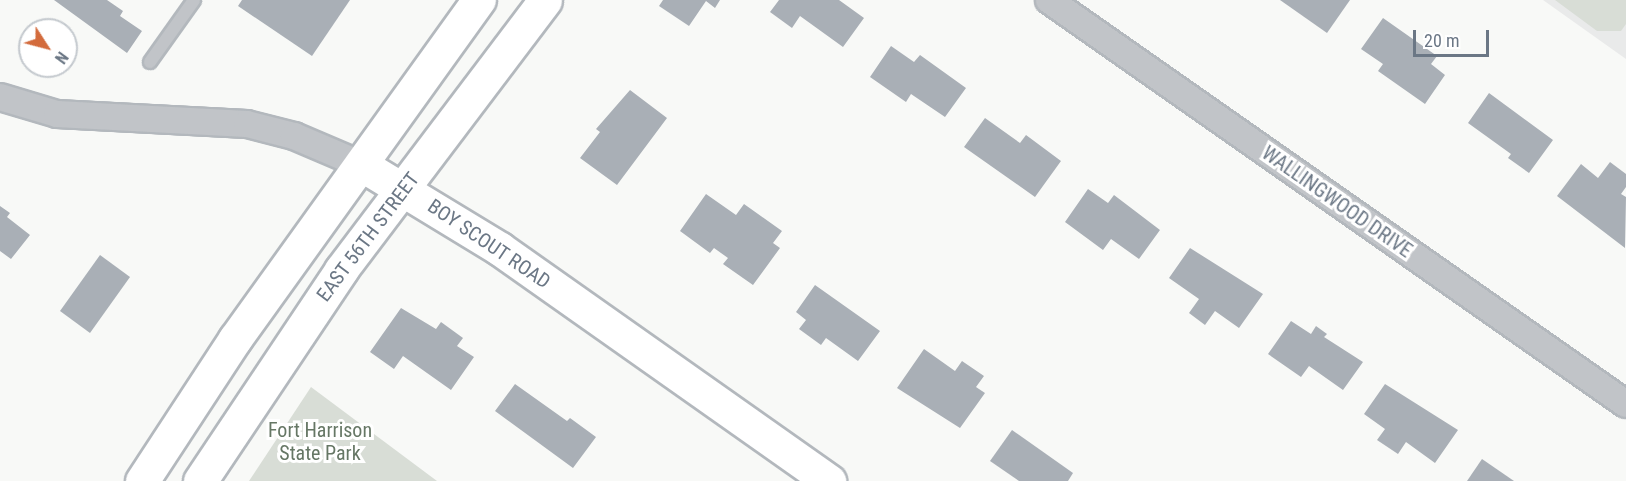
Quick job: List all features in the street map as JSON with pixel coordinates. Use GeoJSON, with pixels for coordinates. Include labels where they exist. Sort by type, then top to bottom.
{"type":"FeatureCollection","features":[{"type":"Feature","properties":{"kind":"main road"},"geometry":{"type":"LineString","coordinates":[[142,481],[214,368],[479,0]]}},
{"type":"Feature","properties":{"kind":"main road","name":"EAST 56TH STREET"},"geometry":{"type":"LineString","coordinates":[[200,481],[334,279],[545,0]]}},
{"type":"Feature","properties":{"kind":"main road","name":"BOY SCOUT ROAD"},"geometry":{"type":"LineString","coordinates":[[362,165],[405,188],[500,249],[829,481]]}},
{"type":"Feature","properties":{"kind":"street","name":"WALLINGWOOD DRIVE"},"geometry":{"type":"LineString","coordinates":[[1049,0],[1626,404]]}},
{"type":"Feature","properties":{"kind":"street","name":"BOY SCOUT ROAD"},"geometry":{"type":"LineString","coordinates":[[0,97],[57,114],[247,124],[294,136],[362,165]]}},
{"type":"Feature","properties":{"kind":"lane"},"geometry":{"type":"LineString","coordinates":[[150,62],[195,0]]}},
{"type":"Feature","properties":{"kind":"shaded area"},"geometry":{"type":"Polygon","coordinates":[[[1543,0],[1626,0],[1626,59],[1543,0]]]}},
{"type":"Feature","properties":{"kind":"green space"},"geometry":{"type":"Polygon","coordinates":[[[1555,0],[1626,0],[1626,24],[1621,31],[1597,31],[1555,0]]]}},
{"type":"Feature","properties":{"kind":"green space","name":"Fort Harrison State Park"},"geometry":{"type":"Polygon","coordinates":[[[311,387],[437,481],[249,481],[311,387]]]}},
{"type":"Feature","properties":{"kind":"building"},"geometry":{"type":"Polygon","coordinates":[[[54,0],[107,0],[123,11],[120,16],[142,31],[127,53],[54,0]]]}},
{"type":"Feature","properties":{"kind":"building"},"geometry":{"type":"Polygon","coordinates":[[[242,0],[350,0],[312,56],[238,6],[242,0]]]}},
{"type":"Feature","properties":{"kind":"building"},"geometry":{"type":"Polygon","coordinates":[[[663,0],[720,0],[715,8],[706,1],[689,26],[659,6],[663,0]]]}},
{"type":"Feature","properties":{"kind":"building"},"geometry":{"type":"Polygon","coordinates":[[[779,0],[839,0],[864,18],[843,47],[800,16],[792,28],[770,12],[779,0]]]}},
{"type":"Feature","properties":{"kind":"building"},"geometry":{"type":"Polygon","coordinates":[[[1280,0],[1350,0],[1327,33],[1280,0]]]}},
{"type":"Feature","properties":{"kind":"building"},"geometry":{"type":"Polygon","coordinates":[[[1383,18],[1437,56],[1431,64],[1445,75],[1425,104],[1378,71],[1383,64],[1361,49],[1383,18]]]}},
{"type":"Feature","properties":{"kind":"building"},"geometry":{"type":"Polygon","coordinates":[[[891,46],[914,62],[920,55],[966,88],[945,117],[911,94],[906,102],[870,77],[891,46]]]}},
{"type":"Feature","properties":{"kind":"building"},"geometry":{"type":"Polygon","coordinates":[[[630,90],[667,118],[617,185],[580,158],[600,132],[596,129],[630,90]]]}},
{"type":"Feature","properties":{"kind":"building"},"geometry":{"type":"Polygon","coordinates":[[[1489,93],[1553,140],[1529,173],[1508,158],[1511,154],[1468,123],[1489,93]]]}},
{"type":"Feature","properties":{"kind":"building"},"geometry":{"type":"Polygon","coordinates":[[[985,118],[1020,143],[1026,135],[1061,161],[1035,197],[964,147],[985,118]]]}},
{"type":"Feature","properties":{"kind":"building"},"geometry":{"type":"Polygon","coordinates":[[[1610,162],[1626,174],[1626,187],[1621,194],[1626,197],[1625,248],[1557,196],[1581,164],[1598,178],[1610,162]]]}},
{"type":"Feature","properties":{"kind":"building"},"geometry":{"type":"Polygon","coordinates":[[[1088,189],[1108,203],[1114,195],[1160,230],[1139,259],[1111,239],[1103,250],[1065,222],[1088,189]]]}},
{"type":"Feature","properties":{"kind":"building"},"geometry":{"type":"Polygon","coordinates":[[[706,194],[736,215],[744,204],[782,231],[773,243],[780,248],[753,285],[723,264],[728,258],[714,248],[710,253],[680,231],[706,194]]]}},
{"type":"Feature","properties":{"kind":"building"},"geometry":{"type":"Polygon","coordinates":[[[0,206],[10,213],[7,217],[30,235],[11,259],[0,251],[0,206]]]}},
{"type":"Feature","properties":{"kind":"building"},"geometry":{"type":"Polygon","coordinates":[[[1190,248],[1263,294],[1239,328],[1215,311],[1205,325],[1189,313],[1199,299],[1169,278],[1190,248]]]}},
{"type":"Feature","properties":{"kind":"building"},"geometry":{"type":"Polygon","coordinates":[[[100,255],[130,277],[90,333],[60,311],[100,255]]]}},
{"type":"Feature","properties":{"kind":"building"},"geometry":{"type":"Polygon","coordinates":[[[815,285],[880,331],[858,361],[826,338],[821,345],[799,329],[806,320],[796,312],[815,285]]]}},
{"type":"Feature","properties":{"kind":"building"},"geometry":{"type":"Polygon","coordinates":[[[401,308],[436,329],[441,322],[463,338],[457,346],[474,357],[451,390],[403,356],[394,369],[370,352],[401,308]]]}},
{"type":"Feature","properties":{"kind":"building"},"geometry":{"type":"Polygon","coordinates":[[[1291,321],[1311,334],[1316,326],[1327,334],[1324,337],[1363,362],[1343,390],[1309,366],[1301,377],[1268,354],[1291,321]]]}},
{"type":"Feature","properties":{"kind":"building"},"geometry":{"type":"Polygon","coordinates":[[[924,349],[955,371],[962,361],[984,376],[976,387],[985,393],[960,428],[897,388],[924,349]]]}},
{"type":"Feature","properties":{"kind":"building"},"geometry":{"type":"Polygon","coordinates":[[[515,384],[567,421],[570,418],[596,437],[573,468],[495,411],[515,384]]]}},
{"type":"Feature","properties":{"kind":"building"},"geometry":{"type":"Polygon","coordinates":[[[1385,384],[1458,430],[1435,463],[1406,442],[1398,454],[1377,440],[1385,429],[1364,414],[1385,384]]]}},
{"type":"Feature","properties":{"kind":"building"},"geometry":{"type":"Polygon","coordinates":[[[1012,430],[1073,473],[1068,481],[1019,481],[990,461],[1012,430]]]}},
{"type":"Feature","properties":{"kind":"building"},"geometry":{"type":"Polygon","coordinates":[[[1482,459],[1514,481],[1467,481],[1482,459]]]}}]}
